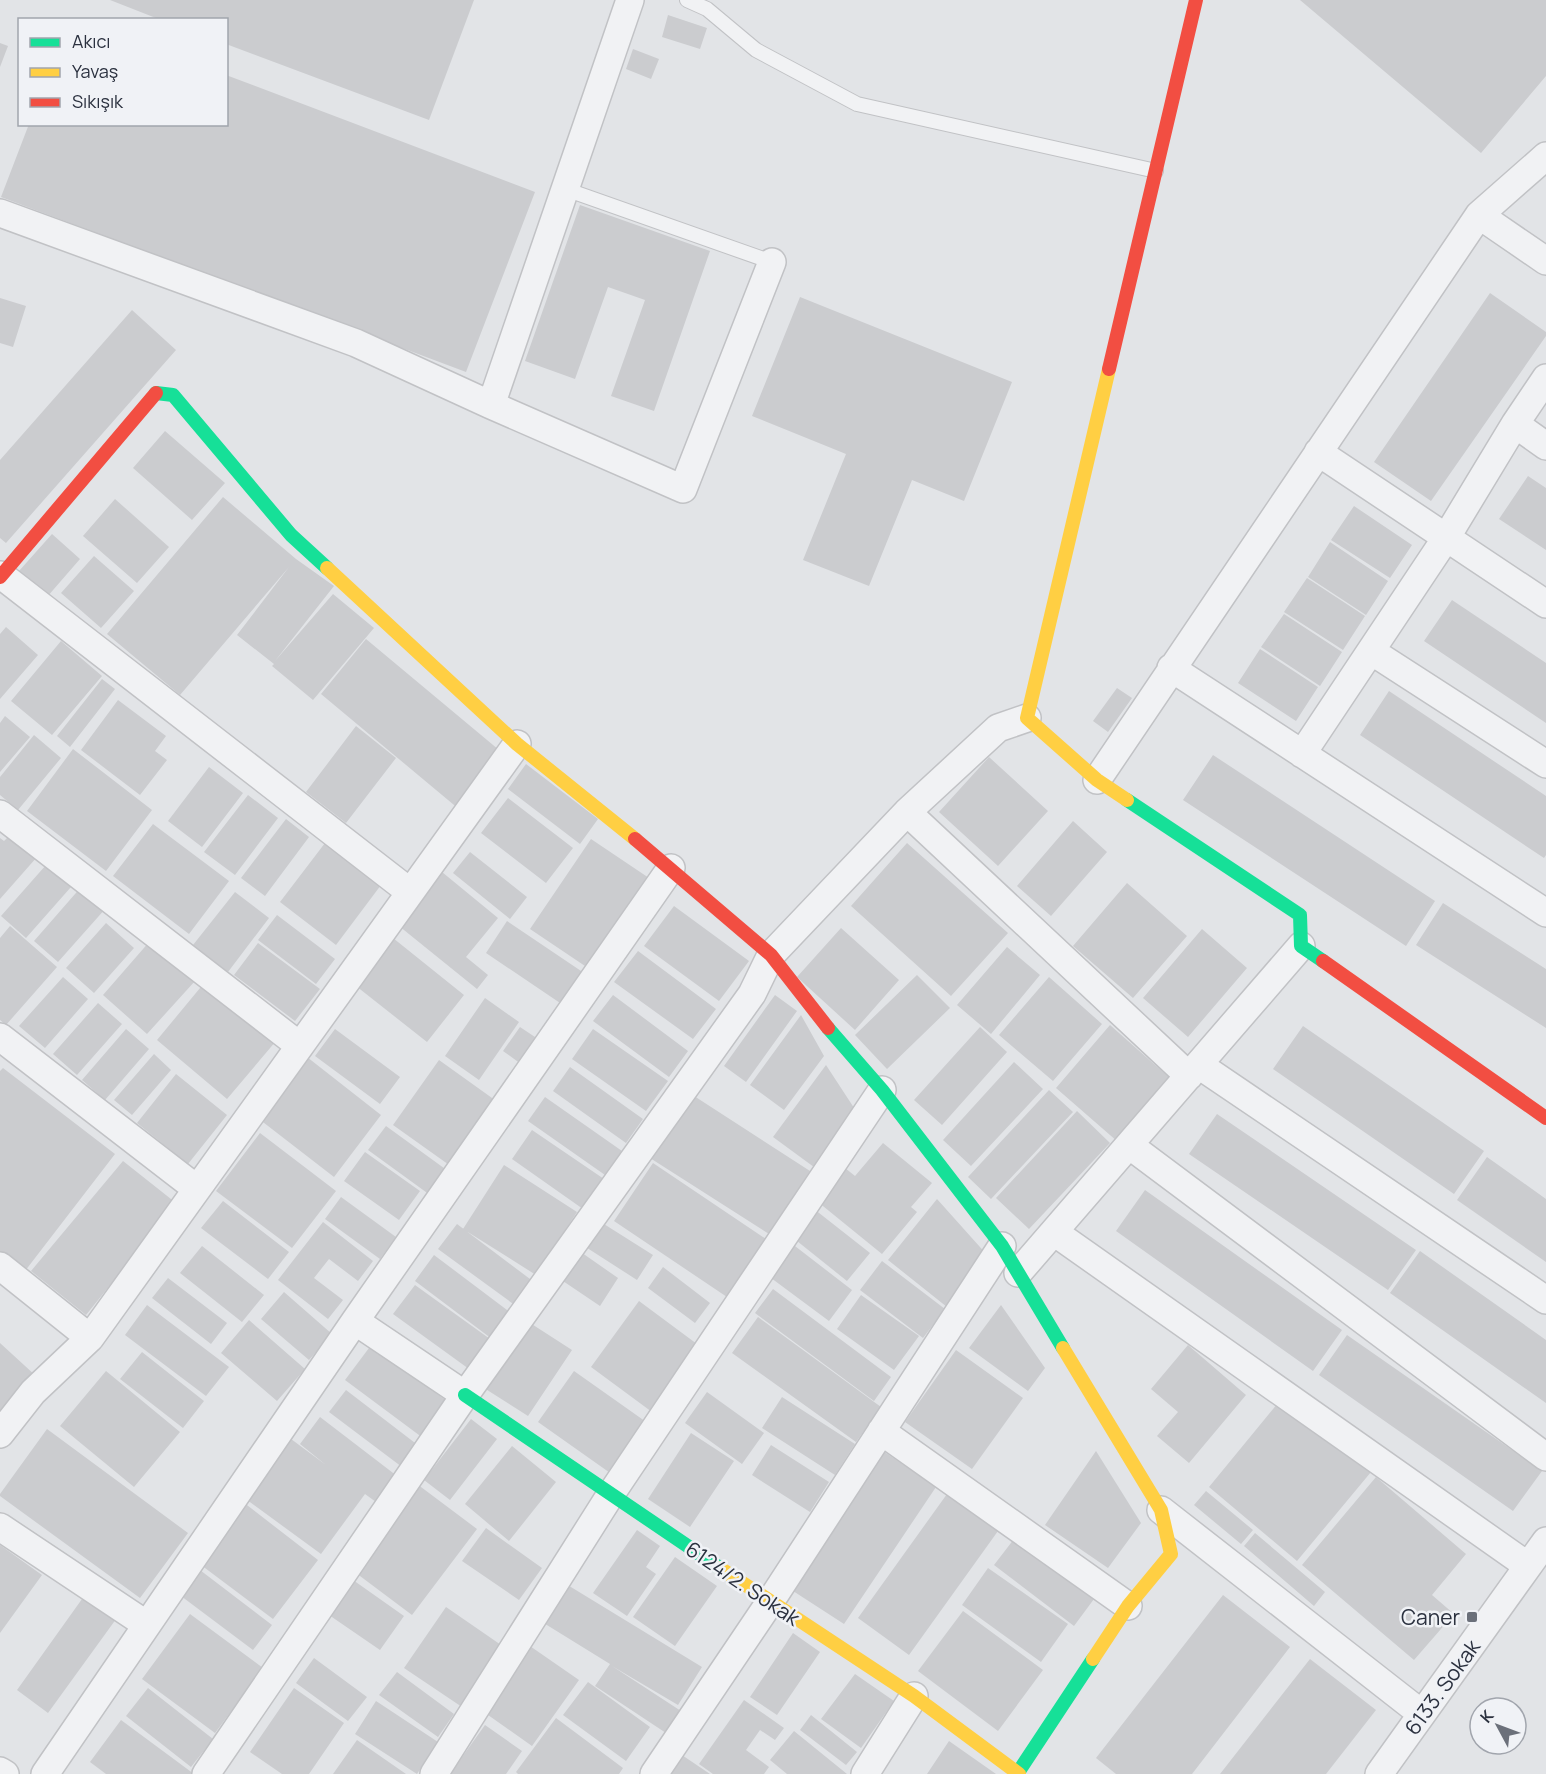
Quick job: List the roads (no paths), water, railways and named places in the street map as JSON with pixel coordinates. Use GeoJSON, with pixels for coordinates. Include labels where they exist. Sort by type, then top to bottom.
{"type":"FeatureCollection","features":[{"type":"Feature","properties":{"kind":"street"},"geometry":{"type":"LineString","coordinates":[[491,405],[630,0]]}},
{"type":"Feature","properties":{"kind":"street"},"geometry":{"type":"LineString","coordinates":[[1027,718],[1196,0]]}},
{"type":"Feature","properties":{"kind":"street"},"geometry":{"type":"LineString","coordinates":[[1097,780],[1479,215],[1546,156]]}},
{"type":"Feature","properties":{"kind":"street"},"geometry":{"type":"LineString","coordinates":[[0,213],[356,343],[683,489],[772,262]]}},
{"type":"Feature","properties":{"kind":"street"},"geometry":{"type":"LineString","coordinates":[[1479,215],[1546,261]]}},
{"type":"Feature","properties":{"kind":"street"},"geometry":{"type":"LineString","coordinates":[[1302,754],[1446,538],[1515,424],[1546,378]]}},
{"type":"Feature","properties":{"kind":"street"},"geometry":{"type":"LineString","coordinates":[[410,892],[1,576],[156,393],[173,395],[291,535],[517,744],[671,868],[771,956],[833,1034],[882,1090],[1002,1246],[1161,1510],[1422,1714]]}},
{"type":"Feature","properties":{"kind":"street"},"geometry":{"type":"LineString","coordinates":[[1515,424],[1546,446]]}},
{"type":"Feature","properties":{"kind":"street"},"geometry":{"type":"LineString","coordinates":[[1318,452],[1546,604]]}},
{"type":"Feature","properties":{"kind":"street"},"geometry":{"type":"LineString","coordinates":[[1371,651],[1546,764]]}},
{"type":"Feature","properties":{"kind":"street"},"geometry":{"type":"LineString","coordinates":[[1171,668],[1546,913]]}},
{"type":"Feature","properties":{"kind":"street"},"geometry":{"type":"LineString","coordinates":[[1018,1273],[1301,946],[1300,915],[1097,780],[1027,718]]}},
{"type":"Feature","properties":{"kind":"street"},"geometry":{"type":"LineString","coordinates":[[206,1774],[465,1395],[752,994],[771,956],[907,812],[998,728],[1027,718]]}},
{"type":"Feature","properties":{"kind":"street"},"geometry":{"type":"LineString","coordinates":[[0,1434],[33,1392],[90,1338],[517,744]]}},
{"type":"Feature","properties":{"kind":"street"},"geometry":{"type":"LineString","coordinates":[[907,812],[1194,1070],[1546,1300]]}},
{"type":"Feature","properties":{"kind":"street"},"geometry":{"type":"LineString","coordinates":[[0,813],[300,1046]]}},
{"type":"Feature","properties":{"kind":"street"},"geometry":{"type":"LineString","coordinates":[[45,1774],[355,1321],[671,868]]}},
{"type":"Feature","properties":{"kind":"street"},"geometry":{"type":"LineString","coordinates":[[1301,946],[1546,1118]]}},
{"type":"Feature","properties":{"kind":"street"},"geometry":{"type":"LineString","coordinates":[[0,1037],[197,1189]]}},
{"type":"Feature","properties":{"kind":"street"},"geometry":{"type":"LineString","coordinates":[[434,1774],[610,1494],[882,1090]]}},
{"type":"Feature","properties":{"kind":"street"},"geometry":{"type":"LineString","coordinates":[[1129,1145],[1546,1457]]}},
{"type":"Feature","properties":{"kind":"street"},"geometry":{"type":"LineString","coordinates":[[1054,1232],[1527,1566]]}},
{"type":"Feature","properties":{"kind":"street"},"geometry":{"type":"LineString","coordinates":[[654,1774],[770,1602],[1002,1246]]}},
{"type":"Feature","properties":{"kind":"street"},"geometry":{"type":"LineString","coordinates":[[0,1266],[90,1338]]}},
{"type":"Feature","properties":{"kind":"street"},"geometry":{"type":"LineString","coordinates":[[355,1321],[465,1395]]}},
{"type":"Feature","properties":{"kind":"street","name":"6124/2. Sokak"},"geometry":{"type":"LineString","coordinates":[[465,1395],[770,1602],[914,1696],[1018,1774]]}},
{"type":"Feature","properties":{"kind":"street"},"geometry":{"type":"LineString","coordinates":[[882,1431],[1128,1606]]}},
{"type":"Feature","properties":{"kind":"street"},"geometry":{"type":"LineString","coordinates":[[1018,1774],[1128,1606],[1171,1554],[1161,1510]]}},
{"type":"Feature","properties":{"kind":"street"},"geometry":{"type":"LineString","coordinates":[[0,1527],[147,1625]]}},
{"type":"Feature","properties":{"kind":"street","name":"6133. Sokak"},"geometry":{"type":"LineString","coordinates":[[1379,1774],[1546,1541]]}},
{"type":"Feature","properties":{"kind":"street"},"geometry":{"type":"LineString","coordinates":[[865,1774],[914,1696]]}},
{"type":"Feature","properties":{"kind":"street"},"geometry":{"type":"LineString","coordinates":[[0,1772],[5,1774]]}},
{"type":"Feature","properties":{"kind":"lane"},"geometry":{"type":"LineString","coordinates":[[687,0],[707,9],[756,50],[857,104],[1156,171]]}},
{"type":"Feature","properties":{"kind":"lane"},"geometry":{"type":"LineString","coordinates":[[565,189],[772,262]]}},
{"type":"Feature","properties":{"kind":"place","name":"Caner"},"geometry":{"type":"Point","coordinates":[1472,1617]}}]}
